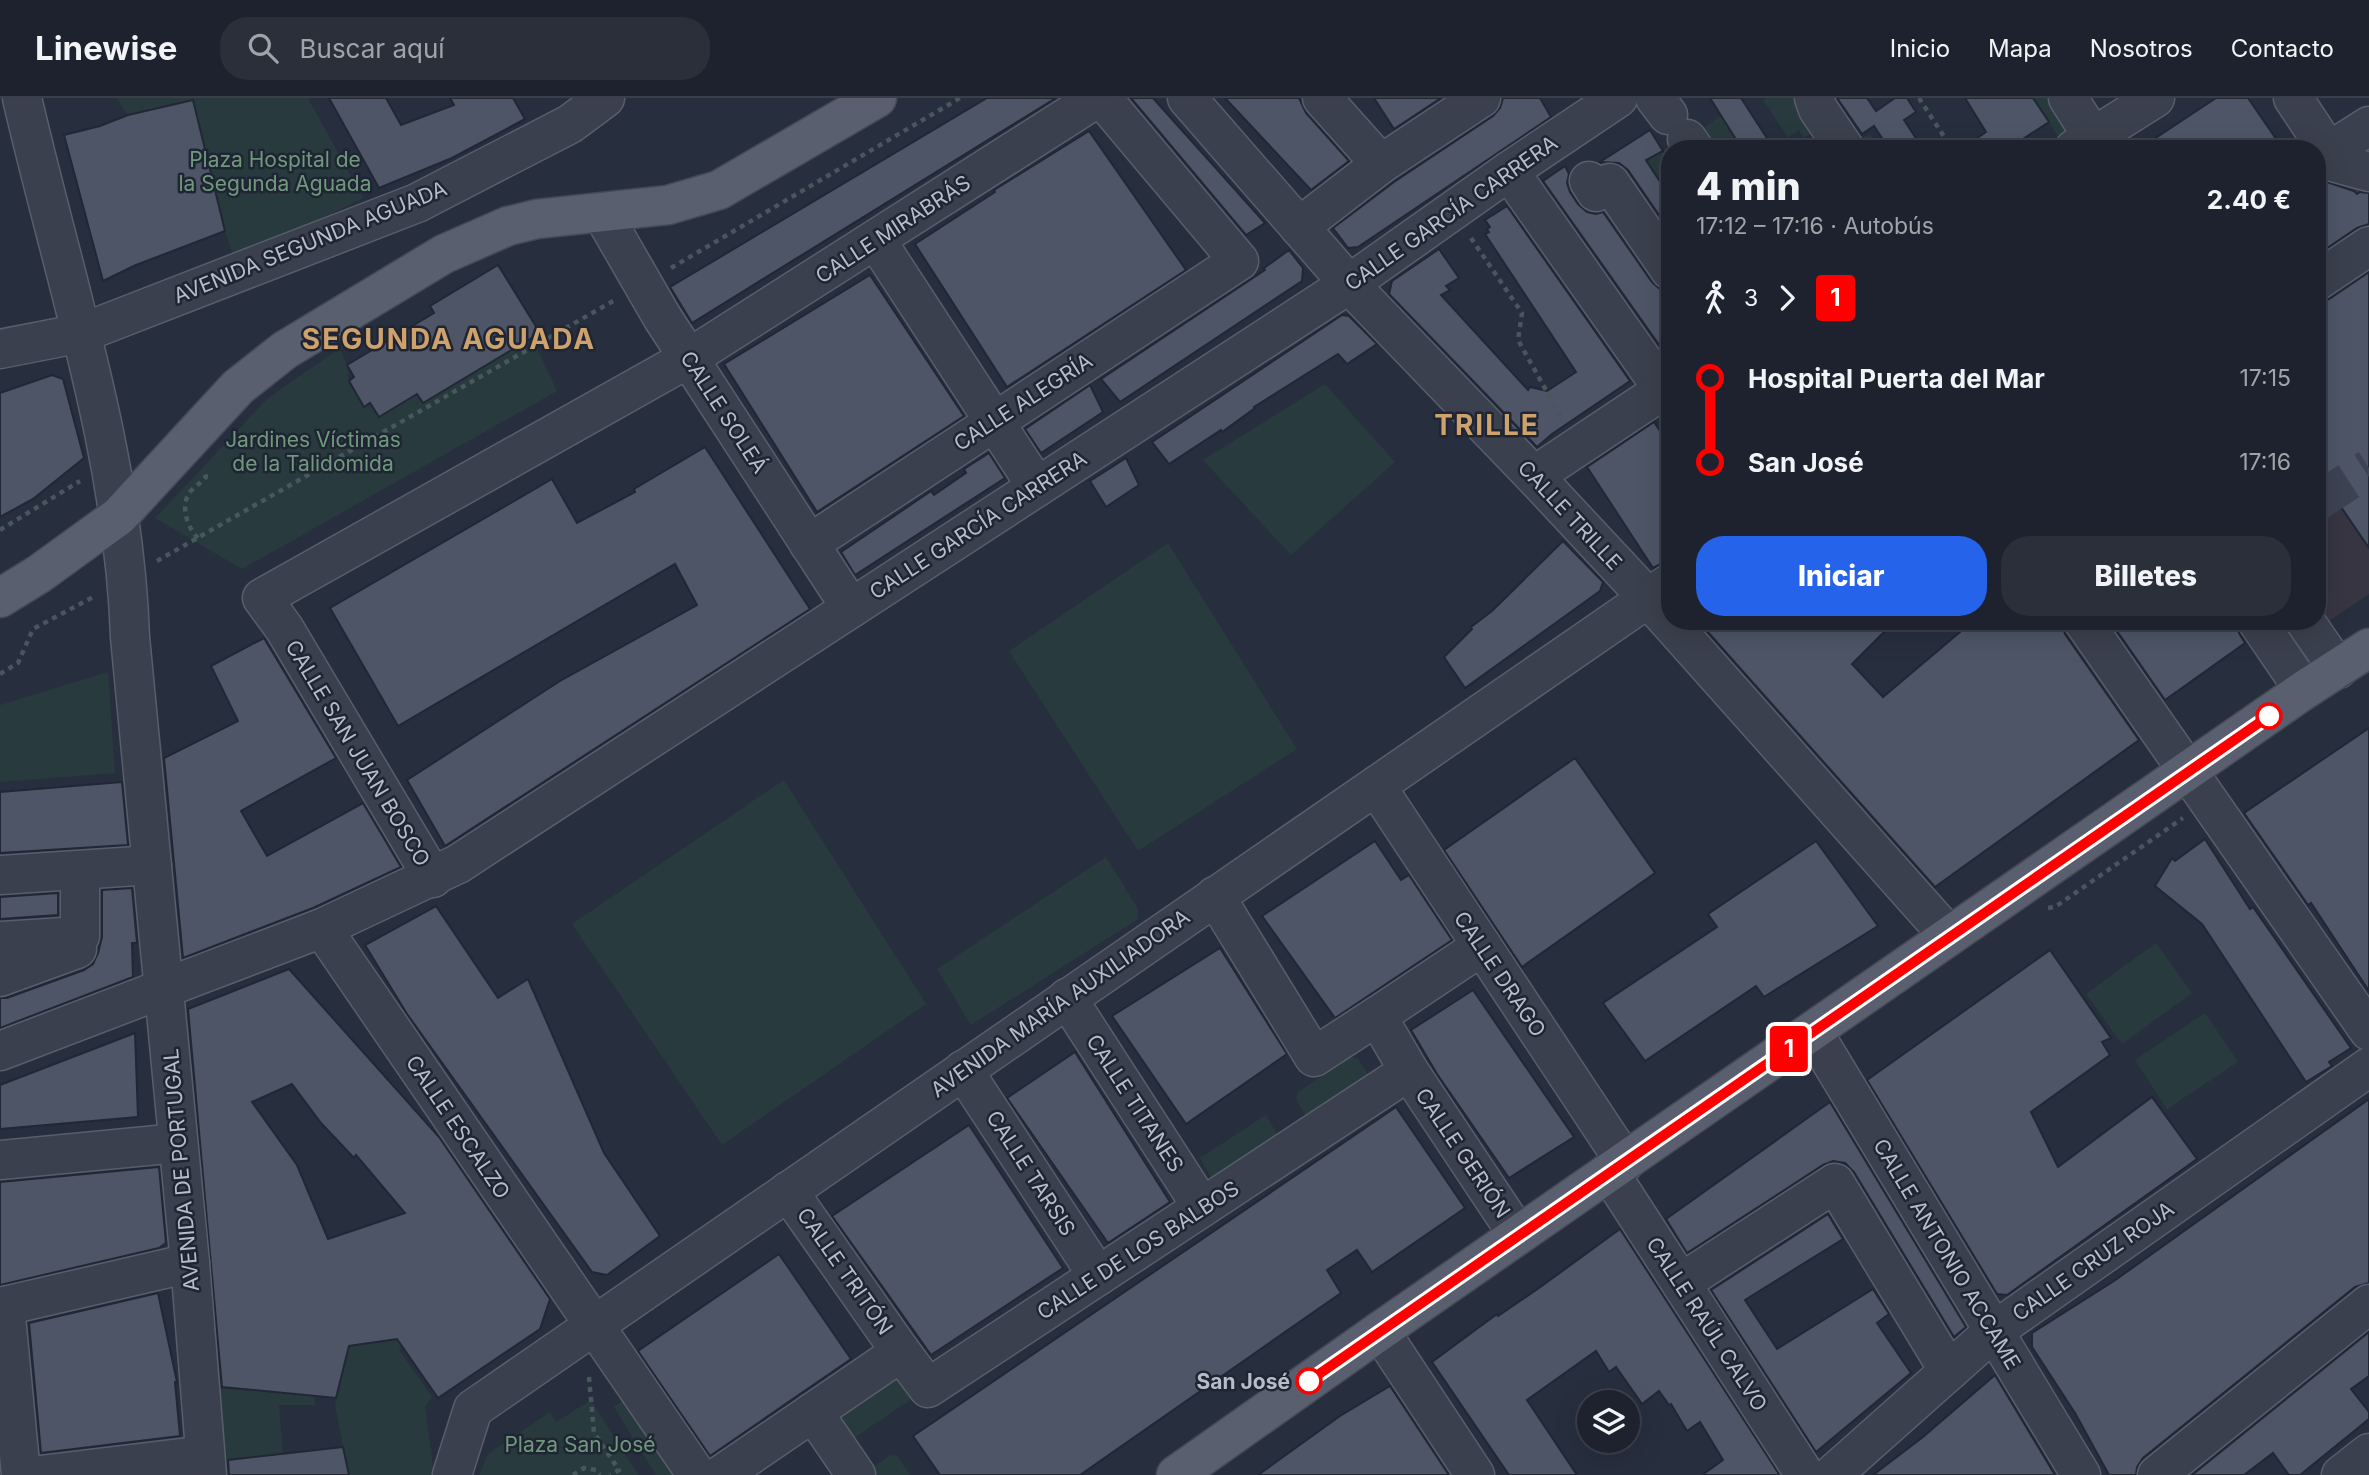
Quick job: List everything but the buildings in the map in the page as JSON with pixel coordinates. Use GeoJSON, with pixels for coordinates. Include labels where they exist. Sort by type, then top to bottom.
{"type":"FeatureCollection","features":[{"type":"Feature","properties":{"kind":"main road"},"geometry":{"type":"LineString","coordinates":[[0,598],[39,574],[119,516],[238,387],[285,350],[444,254],[508,226],[537,219],[668,205],[719,190],[877,98]]}},
{"type":"Feature","properties":{"kind":"main road"},"geometry":{"type":"LineString","coordinates":[[1176,1475],[1949,936],[2369,648]]}},
{"type":"Feature","properties":{"kind":"street","name":"AVENIDA SEGUNDA AGUADA"},"geometry":{"type":"LineString","coordinates":[[0,349],[82,334],[417,203],[562,111],[605,98]]}},
{"type":"Feature","properties":{"kind":"street","name":"CALLE MIRABRÁS"},"geometry":{"type":"LineString","coordinates":[[284,628],[262,597],[688,358],[1099,98]]}},
{"type":"Feature","properties":{"kind":"street","name":"CALLE ALEGRÍA"},"geometry":{"type":"LineString","coordinates":[[809,544],[1239,261],[1099,98]]}},
{"type":"Feature","properties":{"kind":"street","name":"CALLE TRILLE"},"geometry":{"type":"LineString","coordinates":[[1187,98],[1349,284],[1534,476],[1659,591]]}},
{"type":"Feature","properties":{"kind":"street"},"geometry":{"type":"LineString","coordinates":[[1322,98],[1381,164]]}},
{"type":"Feature","properties":{"kind":"street"},"geometry":{"type":"LineString","coordinates":[[1814,98],[1818,109],[1839,140]]}},
{"type":"Feature","properties":{"kind":"street"},"geometry":{"type":"LineString","coordinates":[[2067,98],[2082,140]]}},
{"type":"Feature","properties":{"kind":"street"},"geometry":{"type":"LineString","coordinates":[[2088,140],[2155,98]]}},
{"type":"Feature","properties":{"kind":"street"},"geometry":{"type":"LineString","coordinates":[[2293,98],[2315,140]]}},
{"type":"Feature","properties":{"kind":"street"},"geometry":{"type":"LineString","coordinates":[[1299,227],[1468,101]]}},
{"type":"Feature","properties":{"kind":"street"},"geometry":{"type":"LineString","coordinates":[[1590,110],[1590,146],[1573,157],[1596,192],[1610,183],[1661,258]]}},
{"type":"Feature","properties":{"kind":"street","name":"CALLE GARCÍA CARRERA"},"geometry":{"type":"LineString","coordinates":[[0,1051],[323,929],[458,864],[1349,284],[1590,110]]}},
{"type":"Feature","properties":{"kind":"street","name":"AVENIDA DE PORTUGAL"},"geometry":{"type":"LineString","coordinates":[[17,117],[82,334],[119,516],[190,1263],[206,1465]]}},
{"type":"Feature","properties":{"kind":"street"},"geometry":{"type":"LineString","coordinates":[[2326,153],[2369,126]]}},
{"type":"Feature","properties":{"kind":"street"},"geometry":{"type":"LineString","coordinates":[[2326,157],[2336,163],[2369,172]]}},
{"type":"Feature","properties":{"kind":"street"},"geometry":{"type":"LineString","coordinates":[[1509,171],[1661,388]]}},
{"type":"Feature","properties":{"kind":"street","name":"CALLE SOLEÁ"},"geometry":{"type":"LineString","coordinates":[[602,213],[688,358],[851,608]]}},
{"type":"Feature","properties":{"kind":"street"},"geometry":{"type":"LineString","coordinates":[[876,240],[1037,487]]}},
{"type":"Feature","properties":{"kind":"street"},"geometry":{"type":"LineString","coordinates":[[2326,275],[2369,246]]}},
{"type":"Feature","properties":{"kind":"street"},"geometry":{"type":"LineString","coordinates":[[1534,476],[1577,446],[1661,398]]}},
{"type":"Feature","properties":{"kind":"street","name":"AVENIDA MARÍA AUXILIADORA"},"geometry":{"type":"LineString","coordinates":[[452,1475],[472,1409],[1659,591]]}},
{"type":"Feature","properties":{"kind":"street","name":"CALLE SAN JUAN BOSCO"},"geometry":{"type":"LineString","coordinates":[[284,628],[433,878]]}},
{"type":"Feature","properties":{"kind":"street","name":"CALLE TRILLE"},"geometry":{"type":"LineString","coordinates":[[1692,630],[1949,936]]}},
{"type":"Feature","properties":{"kind":"street"},"geometry":{"type":"LineString","coordinates":[[2088,630],[2369,1031]]}},
{"type":"Feature","properties":{"kind":"street"},"geometry":{"type":"LineString","coordinates":[[2263,630],[2305,690]]}},
{"type":"Feature","properties":{"kind":"street"},"geometry":{"type":"LineString","coordinates":[[2311,630],[2338,669]]}},
{"type":"Feature","properties":{"kind":"street","name":"CALLE DRAGO"},"geometry":{"type":"LineString","coordinates":[[1376,786],[1482,946],[1617,1167]]}},
{"type":"Feature","properties":{"kind":"street"},"geometry":{"type":"LineString","coordinates":[[0,875],[152,865]]}},
{"type":"Feature","properties":{"kind":"street"},"geometry":{"type":"LineString","coordinates":[[0,977],[79,948],[80,871]]}},
{"type":"Feature","properties":{"kind":"street"},"geometry":{"type":"LineString","coordinates":[[1215,896],[1314,1057],[1482,946]]}},
{"type":"Feature","properties":{"kind":"street","name":"CALLE ESCALZO"},"geometry":{"type":"LineString","coordinates":[[323,929],[697,1475]]}},
{"type":"Feature","properties":{"kind":"street"},"geometry":{"type":"LineString","coordinates":[[0,941],[80,936]]}},
{"type":"Feature","properties":{"kind":"street","name":"CALLE TITANES"},"geometry":{"type":"LineString","coordinates":[[1067,999],[1202,1207]]}},
{"type":"Feature","properties":{"kind":"street"},"geometry":{"type":"LineString","coordinates":[[1377,1016],[1409,1071]]}},
{"type":"Feature","properties":{"kind":"street","name":"CALLE ANTONIO ACCAME"},"geometry":{"type":"LineString","coordinates":[[1813,1032],[2081,1475]]}},
{"type":"Feature","properties":{"kind":"street","name":"CALLE CRUZ ROJA"},"geometry":{"type":"LineString","coordinates":[[1832,1475],[1994,1331],[2369,1066]]}},
{"type":"Feature","properties":{"kind":"street","name":"CALLE TARSIS"},"geometry":{"type":"LineString","coordinates":[[963,1070],[1098,1276]]}},
{"type":"Feature","properties":{"kind":"street","name":"CALLE DE LOS BALBOS"},"geometry":{"type":"LineString","coordinates":[[901,1352],[928,1388],[1409,1071]]}},
{"type":"Feature","properties":{"kind":"street","name":"CALLE GERIÓN"},"geometry":{"type":"LineString","coordinates":[[1409,1071],[1518,1236]]}},
{"type":"Feature","properties":{"kind":"street"},"geometry":{"type":"LineString","coordinates":[[0,1160],[178,1143]]}},
{"type":"Feature","properties":{"kind":"street","name":"CALLE RAÚL CALVO"},"geometry":{"type":"LineString","coordinates":[[1617,1167],[1681,1283],[1805,1475]]}},
{"type":"Feature","properties":{"kind":"street"},"geometry":{"type":"LineString","coordinates":[[1681,1283],[1835,1182],[1949,1371]]}},
{"type":"Feature","properties":{"kind":"street","name":"CALLE TRITÓN"},"geometry":{"type":"LineString","coordinates":[[788,1191],[901,1352]]}},
{"type":"Feature","properties":{"kind":"street"},"geometry":{"type":"LineString","coordinates":[[21,1475],[2,1306],[190,1263]]}},
{"type":"Feature","properties":{"kind":"street"},"geometry":{"type":"LineString","coordinates":[[2158,1475],[2369,1304]]}},
{"type":"Feature","properties":{"kind":"street"},"geometry":{"type":"LineString","coordinates":[[1380,1331],[1475,1475]]}},
{"type":"Feature","properties":{"kind":"street"},"geometry":{"type":"LineString","coordinates":[[721,1475],[901,1352]]}},
{"type":"Feature","properties":{"kind":"street"},"geometry":{"type":"LineString","coordinates":[[813,1412],[856,1475]]}},
{"type":"Feature","properties":{"kind":"street"},"geometry":{"type":"LineString","coordinates":[[2341,1475],[2369,1453]]}},
{"type":"Feature","properties":{"kind":"street"},"geometry":{"type":"LineString","coordinates":[[40,1475],[206,1465]]}},
{"type":"Feature","properties":{"kind":"path"},"geometry":{"type":"LineString","coordinates":[[0,674],[18,663],[33,629],[643,284],[960,98]]}},
{"type":"Feature","properties":{"kind":"path"},"geometry":{"type":"LineString","coordinates":[[1919,98],[1946,140]]}},
{"type":"Feature","properties":{"kind":"path"},"geometry":{"type":"LineString","coordinates":[[1453,211],[1522,313],[1518,340],[1577,446]]}},
{"type":"Feature","properties":{"kind":"path"},"geometry":{"type":"LineString","coordinates":[[198,538],[187,522],[185,509],[187,495],[206,477],[204,470]]}},
{"type":"Feature","properties":{"kind":"path"},"geometry":{"type":"LineString","coordinates":[[2030,881],[2048,908],[2055,907],[2192,812]]}},
{"type":"Feature","properties":{"kind":"path"},"geometry":{"type":"LineString","coordinates":[[588,1372],[594,1433],[619,1470],[612,1475]]}},
{"type":"Feature","properties":{"kind":"path"},"geometry":{"type":"LineString","coordinates":[[573,1475],[584,1468],[600,1475]]}},
{"type":"Feature","properties":{"kind":"shaded area"},"geometry":{"type":"Polygon","coordinates":[[[2369,156],[2369,594],[2326,623],[2326,182],[2369,156]]]}},
{"type":"Feature","properties":{"kind":"shaded area"},"geometry":{"type":"Polygon","coordinates":[[[2279,630],[2316,630],[2291,647],[2279,630]]]}},
{"type":"Feature","properties":{"kind":"green space","name":"Plaza Hospital de la Segunda Aguada"},"geometry":{"type":"Polygon","coordinates":[[[116,98],[308,98],[363,198],[235,261],[225,231],[193,100],[128,115],[116,98]]]}},
{"type":"Feature","properties":{"kind":"green space"},"geometry":{"type":"Polygon","coordinates":[[[1824,98],[1849,140],[1823,140],[1817,129],[1804,138],[1799,130],[1788,138],[1763,100],[1824,98]]]}},
{"type":"Feature","properties":{"kind":"green space"},"geometry":{"type":"Polygon","coordinates":[[[2034,98],[2059,98],[2081,132],[2070,140],[2060,140],[2034,98]]]}},
{"type":"Feature","properties":{"kind":"green space"},"geometry":{"type":"Polygon","coordinates":[[[1721,116],[1736,140],[1685,140],[1721,116]]]}},
{"type":"Feature","properties":{"kind":"green space"},"geometry":{"type":"Polygon","coordinates":[[[1870,134],[1874,140],[1857,140],[1870,134]]]}},
{"type":"Feature","properties":{"kind":"green space"},"geometry":{"type":"Polygon","coordinates":[[[1661,152],[1661,184],[1646,160],[1661,152]]]}},
{"type":"Feature","properties":{"kind":"green space","name":"Jardines Víctimas de la Talidomida"},"geometry":{"type":"Polygon","coordinates":[[[532,338],[557,391],[242,569],[155,518],[268,398],[340,348],[347,365],[349,381],[364,406],[417,394],[532,338]]]}},
{"type":"Feature","properties":{"kind":"green space"},"geometry":{"type":"Polygon","coordinates":[[[1325,384],[1395,462],[1291,555],[1203,460],[1325,384]]]}},
{"type":"Feature","properties":{"kind":"green space"},"geometry":{"type":"Polygon","coordinates":[[[1168,543],[1297,749],[1138,851],[1009,651],[1168,543]]]}},
{"type":"Feature","properties":{"kind":"green space"},"geometry":{"type":"Polygon","coordinates":[[[108,672],[115,773],[0,782],[0,705],[108,672]]]}},
{"type":"Feature","properties":{"kind":"green space"},"geometry":{"type":"Polygon","coordinates":[[[784,780],[926,1004],[722,1145],[572,924],[784,780]]]}},
{"type":"Feature","properties":{"kind":"green space"},"geometry":{"type":"Polygon","coordinates":[[[1106,857],[1138,909],[1138,919],[971,1025],[937,969],[1106,857]]]}},
{"type":"Feature","properties":{"kind":"green space"},"geometry":{"type":"Polygon","coordinates":[[[2156,943],[2192,993],[2122,1044],[2086,994],[2156,943]]]}},
{"type":"Feature","properties":{"kind":"green space"},"geometry":{"type":"Polygon","coordinates":[[[2205,1013],[2238,1062],[2167,1109],[2135,1060],[2205,1013]]]}},
{"type":"Feature","properties":{"kind":"green space"},"geometry":{"type":"Polygon","coordinates":[[[1351,1057],[1358,1059],[1369,1076],[1307,1118],[1296,1099],[1298,1092],[1351,1057]]]}},
{"type":"Feature","properties":{"kind":"green space"},"geometry":{"type":"Polygon","coordinates":[[[1266,1115],[1280,1139],[1213,1181],[1200,1158],[1266,1115]]]}},
{"type":"Feature","properties":{"kind":"green space"},"geometry":{"type":"Polygon","coordinates":[[[397,1339],[402,1347],[399,1350],[432,1397],[425,1407],[434,1475],[349,1475],[335,1405],[349,1346],[397,1339]]]}},
{"type":"Feature","properties":{"kind":"green space"},"geometry":{"type":"Polygon","coordinates":[[[894,1374],[911,1394],[910,1400],[851,1440],[835,1413],[894,1374]]]}},
{"type":"Feature","properties":{"kind":"green space"},"geometry":{"type":"Polygon","coordinates":[[[214,1388],[314,1395],[315,1405],[279,1405],[283,1454],[220,1461],[214,1388]]]}},
{"type":"Feature","properties":{"kind":"green space","name":"Plaza San José"},"geometry":{"type":"Polygon","coordinates":[[[631,1395],[685,1475],[656,1475],[614,1407],[631,1395]]]}},
{"type":"Feature","properties":{"kind":"green space","name":"Plaza San José"},"geometry":{"type":"Polygon","coordinates":[[[591,1400],[638,1475],[479,1475],[488,1454],[550,1412],[556,1422],[591,1400]]]}},
{"type":"Feature","properties":{"kind":"green space"},"geometry":{"type":"Polygon","coordinates":[[[891,1455],[897,1456],[910,1475],[869,1475],[870,1469],[891,1455]]]}},
{"type":"Feature","properties":{"kind":"tunnel"},"geometry":{"type":"LineString","coordinates":[[2326,496],[2369,468]]}},
{"type":"Feature","properties":{"kind":"bus line","name":"1"},"geometry":{"type":"LineString","coordinates":[[1309,1381],[2269,716]]}},
{"type":"Feature","properties":{"kind":"place","name":"San José"},"geometry":{"type":"Point","coordinates":[1309,1381]}},
{"type":"Feature","properties":{"kind":"district","name":"SEGUNDA AGUADA"},"geometry":{"type":"Point","coordinates":[449,339]}},
{"type":"Feature","properties":{"kind":"district","name":"TRILLE"},"geometry":{"type":"Point","coordinates":[1487,425]}}]}
